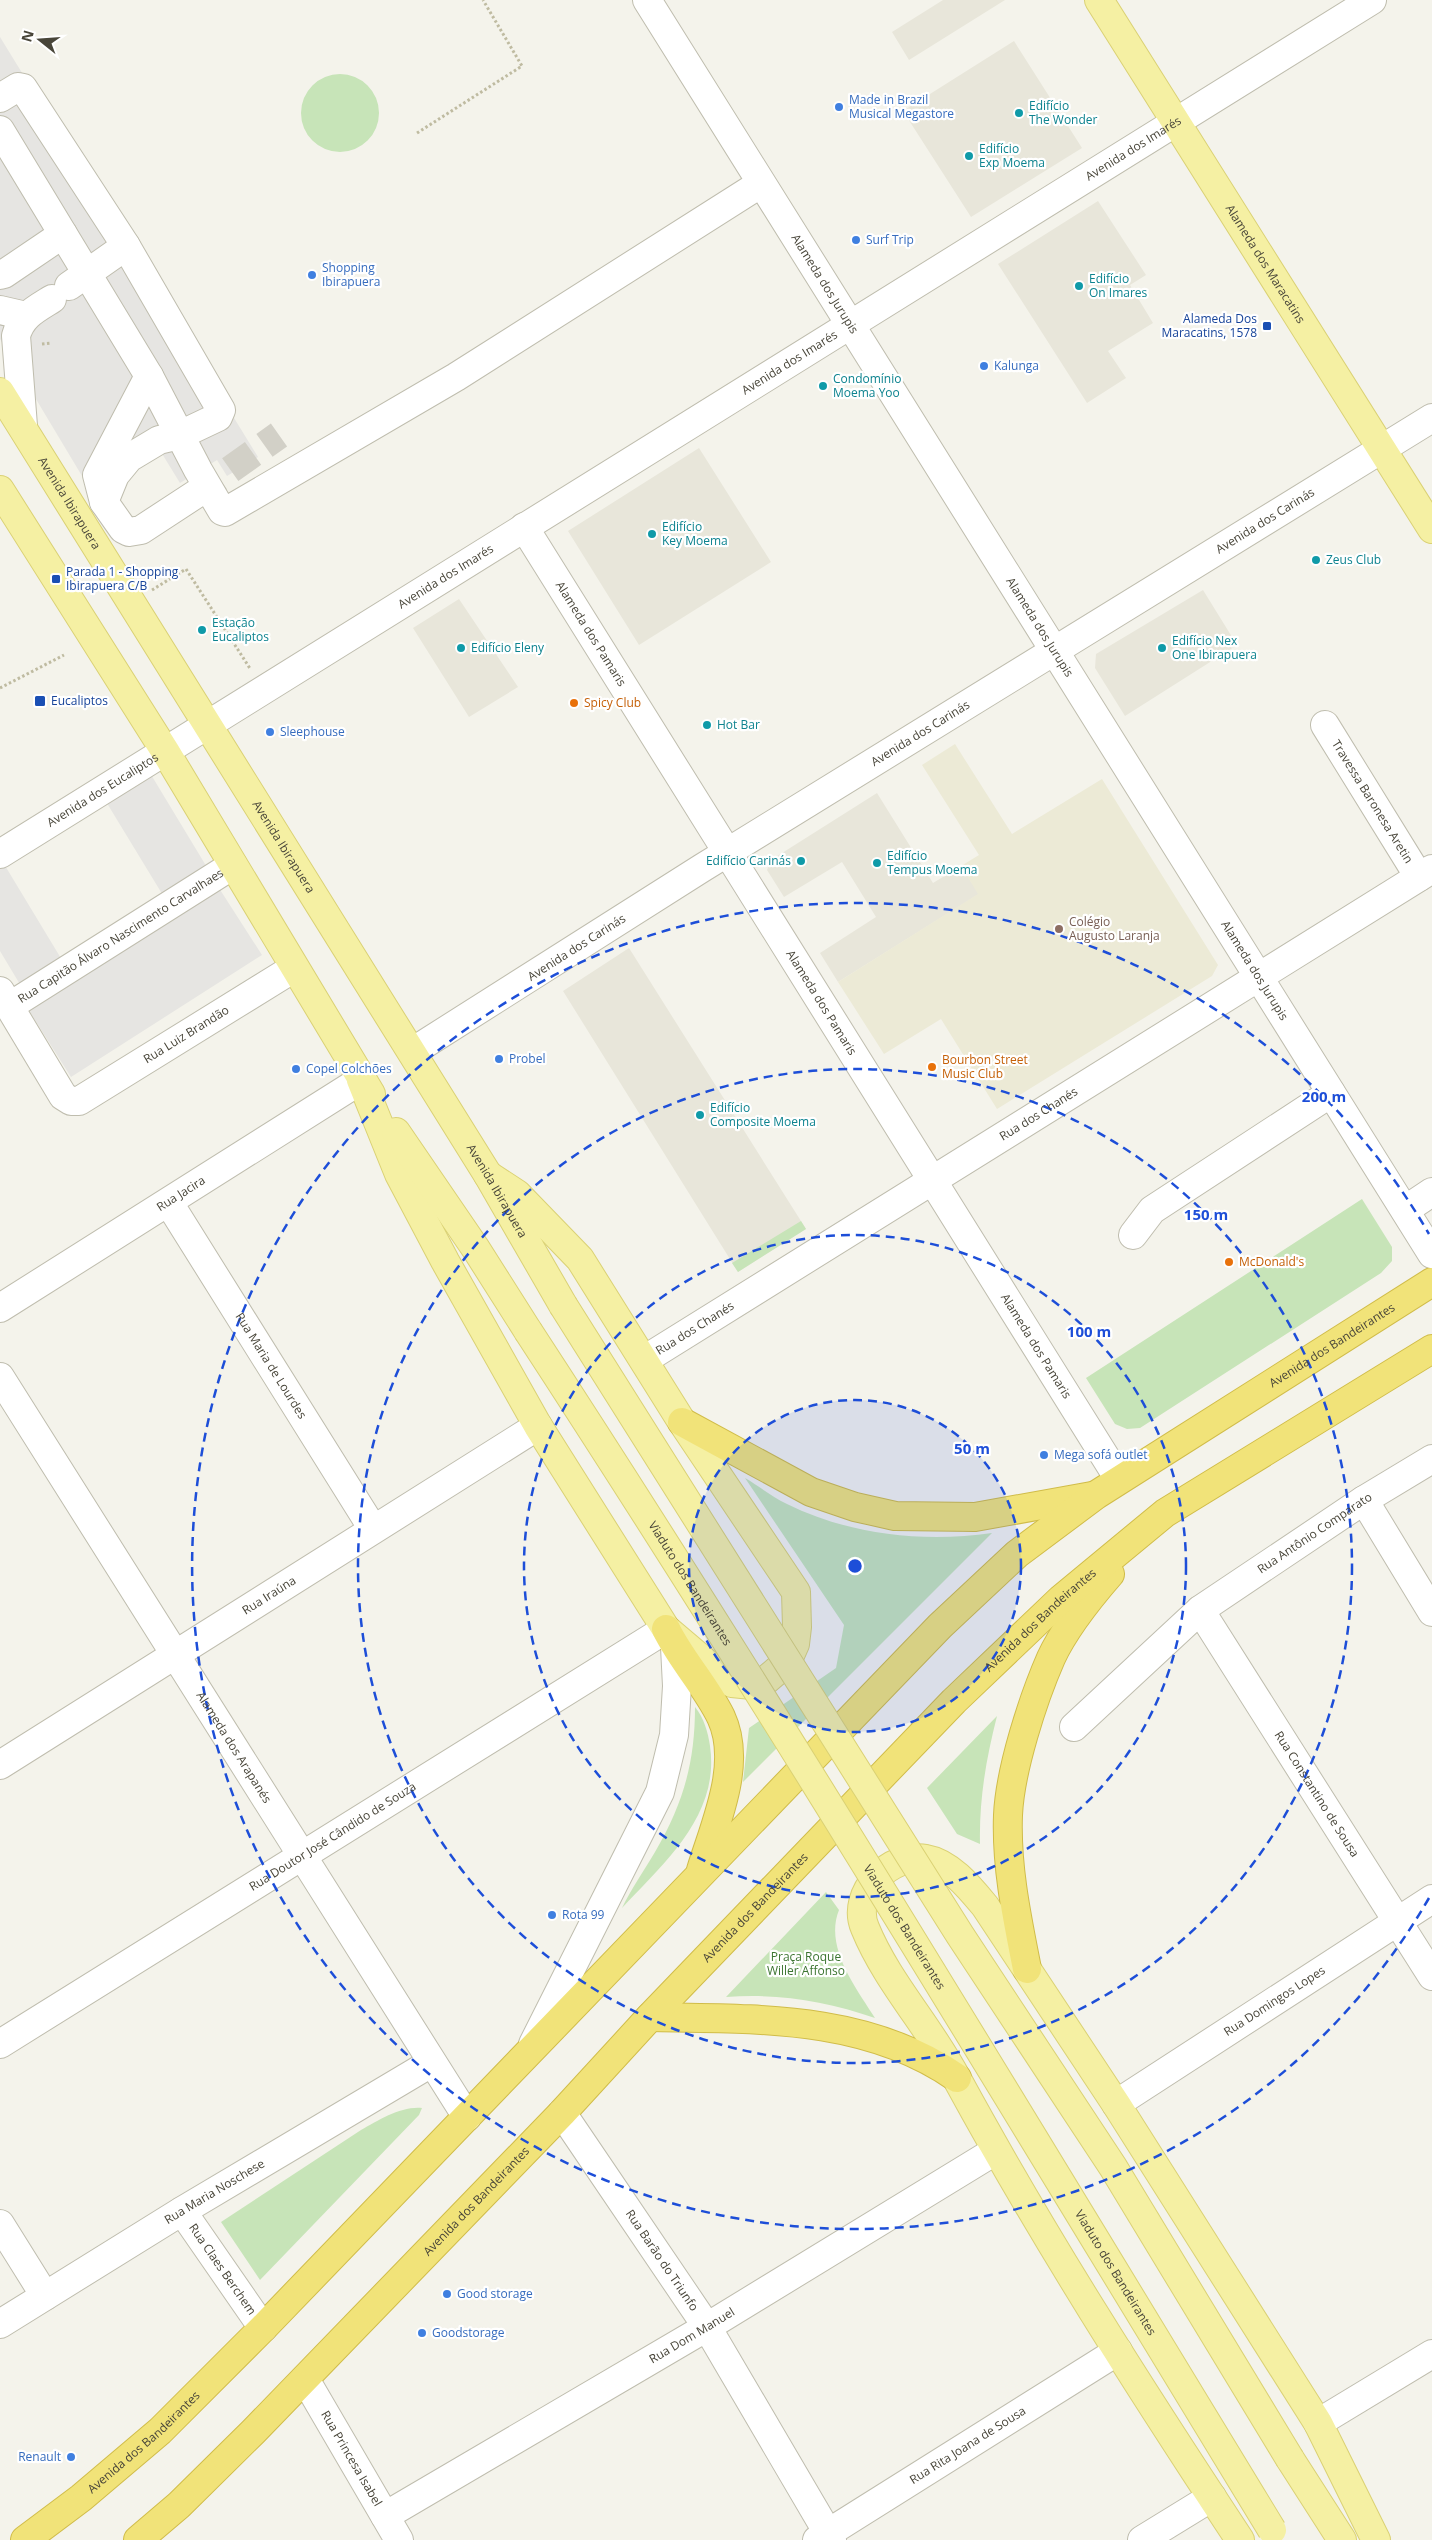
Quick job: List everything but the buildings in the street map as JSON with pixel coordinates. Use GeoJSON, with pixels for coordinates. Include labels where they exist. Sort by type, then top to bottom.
{"type":"FeatureCollection","features":[{"type":"Feature","properties":{"kind":"highway","name":"Avenida dos Bandeirantes"},"geometry":{"type":"LineString","coordinates":[[25,2540],[82,2498],[160,2432],[263,2328],[940,1626],[1017,1554],[1119,1479],[1432,1282]]}},
{"type":"Feature","properties":{"kind":"highway","name":"Avenida dos Bandeirantes"},"geometry":{"type":"LineString","coordinates":[[138,2540],[178,2505],[305,2379],[562,2113],[650,2017],[954,1701],[1061,1599],[1165,1513],[1432,1349]]}},
{"type":"Feature","properties":{"kind":"highway"},"geometry":{"type":"LineString","coordinates":[[682,1422],[811,1492],[855,1507],[894,1516],[975,1517],[1096,1495]]}},
{"type":"Feature","properties":{"kind":"highway"},"geometry":{"type":"LineString","coordinates":[[1027,1969],[1012,1897],[1008,1814],[1016,1768],[1029,1722],[1052,1657],[1090,1597],[1165,1513]]}},
{"type":"Feature","properties":{"kind":"highway"},"geometry":{"type":"LineString","coordinates":[[670,1638],[721,1718],[726,1736],[728,1764],[724,1791],[698,1876]]}},
{"type":"Feature","properties":{"kind":"highway"},"geometry":{"type":"LineString","coordinates":[[650,2017],[756,2019],[847,2030],[889,2042],[918,2054],[957,2078]]}},
{"type":"Feature","properties":{"kind":"main road","name":"Alameda dos Maracatins"},"geometry":{"type":"LineString","coordinates":[[1099,0],[1432,529]]}},
{"type":"Feature","properties":{"kind":"main road","name":"Avenida Ibirapuera"},"geometry":{"type":"LineString","coordinates":[[0,392],[23,426],[488,1175],[563,1305],[960,1935],[1113,2167],[1290,2459],[1342,2540]]}},
{"type":"Feature","properties":{"kind":"main road"},"geometry":{"type":"LineString","coordinates":[[0,490],[165,751],[362,1080],[399,1174],[445,1261],[538,1426],[670,1638],[732,1683],[752,1685],[766,1680],[787,1662],[795,1644],[799,1612],[796,1592],[682,1422],[580,1259],[517,1194],[488,1175]]}},
{"type":"Feature","properties":{"kind":"main road","name":"Viaduto dos Bandeirantes"},"geometry":{"type":"LineString","coordinates":[[362,1080],[423,1175],[476,1249],[631,1490],[903,1924],[1275,2535]]}},
{"type":"Feature","properties":{"kind":"main road"},"geometry":{"type":"LineString","coordinates":[[1240,2540],[1118,2351],[995,2150],[957,2078],[879,1955],[864,1926],[862,1914],[866,1896],[875,1879],[892,1864],[908,1858],[926,1859],[940,1864],[965,1882],[985,1906],[1116,2104],[1318,2423],[1376,2540]]}},
{"type":"Feature","properties":{"kind":"street","name":"Alameda dos Jurupis"},"geometry":{"type":"LineString","coordinates":[[647,0],[760,184],[1055,650],[1432,1254]]}},
{"type":"Feature","properties":{"kind":"street","name":"Avenida dos Imarés"},"geometry":{"type":"LineString","coordinates":[[207,725],[1174,121],[1372,0]]}},
{"type":"Feature","properties":{"kind":"street"},"geometry":{"type":"LineString","coordinates":[[0,98],[18,87],[22,87],[126,246],[221,410],[218,417],[180,434],[159,440],[129,458],[115,475],[104,502]]}},
{"type":"Feature","properties":{"kind":"street"},"geometry":{"type":"LineString","coordinates":[[0,130],[63,234],[69,286],[149,376],[222,511],[228,512],[456,377],[760,184]]}},
{"type":"Feature","properties":{"kind":"street"},"geometry":{"type":"LineString","coordinates":[[0,275],[63,234]]}},
{"type":"Feature","properties":{"kind":"street"},"geometry":{"type":"LineString","coordinates":[[23,426],[16,336],[18,326],[26,316],[126,246]]}},
{"type":"Feature","properties":{"kind":"street"},"geometry":{"type":"LineString","coordinates":[[0,310],[26,316]]}},
{"type":"Feature","properties":{"kind":"street"},"geometry":{"type":"LineString","coordinates":[[149,376],[110,452],[98,470],[96,480],[104,502],[123,529],[134,532],[196,494]]}},
{"type":"Feature","properties":{"kind":"street","name":"Avenida dos Carinás"},"geometry":{"type":"LineString","coordinates":[[412,1052],[728,852],[1432,418]]}},
{"type":"Feature","properties":{"kind":"street","name":"Alameda dos Pamaris"},"geometry":{"type":"LineString","coordinates":[[524,527],[1119,1479]]}},
{"type":"Feature","properties":{"kind":"street","name":"Avenida dos Eucaliptos"},"geometry":{"type":"LineString","coordinates":[[0,854],[207,725]]}},
{"type":"Feature","properties":{"kind":"street","name":"Travessa Baronesa Aretin"},"geometry":{"type":"LineString","coordinates":[[1325,725],[1425,873]]}},
{"type":"Feature","properties":{"kind":"street","name":"Rua Capitão Álvaro Nascimento Carvalhaes"},"geometry":{"type":"LineString","coordinates":[[5,999],[233,865]]}},
{"type":"Feature","properties":{"kind":"street","name":"Rua dos Chanés"},"geometry":{"type":"LineString","coordinates":[[644,1360],[1260,978],[1425,873]]}},
{"type":"Feature","properties":{"kind":"street","name":"Rua Luiz Brandão"},"geometry":{"type":"LineString","coordinates":[[5,999],[63,1096],[71,1101],[79,1101],[294,968]]}},
{"type":"Feature","properties":{"kind":"street","name":"Rua Jacira"},"geometry":{"type":"LineString","coordinates":[[0,1308],[362,1080]]}},
{"type":"Feature","properties":{"kind":"street"},"geometry":{"type":"LineString","coordinates":[[1134,1235],[1152,1210],[1331,1093]]}},
{"type":"Feature","properties":{"kind":"street"},"geometry":{"type":"LineString","coordinates":[[1404,1210],[1432,1192]]}},
{"type":"Feature","properties":{"kind":"street","name":"Rua Maria de Lourdes"},"geometry":{"type":"LineString","coordinates":[[169,1202],[373,1529]]}},
{"type":"Feature","properties":{"kind":"street","name":"Alameda dos Arapanés"},"geometry":{"type":"LineString","coordinates":[[0,1377],[300,1856],[467,2117]]}},
{"type":"Feature","properties":{"kind":"street","name":"Rua Iraúna"},"geometry":{"type":"LineString","coordinates":[[0,1765],[176,1656],[373,1529],[538,1426]]}},
{"type":"Feature","properties":{"kind":"street","name":"Rua Antônio Comparato"},"geometry":{"type":"LineString","coordinates":[[1074,1727],[1200,1610],[1364,1500],[1432,1459]]}},
{"type":"Feature","properties":{"kind":"street"},"geometry":{"type":"LineString","coordinates":[[1364,1500],[1432,1612]]}},
{"type":"Feature","properties":{"kind":"street","name":"Rua Constantino de Sousa"},"geometry":{"type":"LineString","coordinates":[[1200,1610],[1432,1976]]}},
{"type":"Feature","properties":{"kind":"street","name":"Rua Doutor José Cândido de Souza"},"geometry":{"type":"LineString","coordinates":[[0,2044],[300,1856],[670,1638]]}},
{"type":"Feature","properties":{"kind":"street","name":"Avenida dos Bandeirantes"},"geometry":{"type":"LineString","coordinates":[[526,2056],[581,1951],[660,1792],[674,1735],[677,1686],[670,1638]]}},
{"type":"Feature","properties":{"kind":"street","name":"Rua Domingos Lopes"},"geometry":{"type":"LineString","coordinates":[[1116,2104],[1432,1899]]}},
{"type":"Feature","properties":{"kind":"street","name":"Rua Maria Noschese"},"geometry":{"type":"LineString","coordinates":[[0,2324],[182,2211],[431,2063]]}},
{"type":"Feature","properties":{"kind":"street","name":"Rua Barão do Triunfo"},"geometry":{"type":"LineString","coordinates":[[562,2113],[707,2327],[826,2538]]}},
{"type":"Feature","properties":{"kind":"street","name":"Rua Dom Manuel"},"geometry":{"type":"LineString","coordinates":[[385,2516],[707,2327],[995,2150]]}},
{"type":"Feature","properties":{"kind":"street","name":"Rua Claes Berchem"},"geometry":{"type":"LineString","coordinates":[[182,2211],[263,2328]]}},
{"type":"Feature","properties":{"kind":"street"},"geometry":{"type":"LineString","coordinates":[[0,2224],[45,2296]]}},
{"type":"Feature","properties":{"kind":"street","name":"Rua Rita Joana de Sousa"},"geometry":{"type":"LineString","coordinates":[[826,2538],[1118,2351]]}},
{"type":"Feature","properties":{"kind":"street"},"geometry":{"type":"LineString","coordinates":[[1318,2423],[1432,2354]]}},
{"type":"Feature","properties":{"kind":"street","name":"Rua Princesa Isabel"},"geometry":{"type":"LineString","coordinates":[[305,2379],[399,2540]]}},
{"type":"Feature","properties":{"kind":"street"},"geometry":{"type":"LineString","coordinates":[[1142,2540],[1212,2497]]}},
{"type":"Feature","properties":{"kind":"path"},"geometry":{"type":"LineString","coordinates":[[417,133],[522,66],[483,0]]}},
{"type":"Feature","properties":{"kind":"path"},"geometry":{"type":"LineString","coordinates":[[148,593],[186,568],[251,671]]}},
{"type":"Feature","properties":{"kind":"path"},"geometry":{"type":"LineString","coordinates":[[0,688],[64,655]]}},
{"type":"Feature","properties":{"kind":"shaded area"},"geometry":{"type":"Polygon","coordinates":[[[943,0],[1005,0],[909,60],[892,32],[943,0]]]}},
{"type":"Feature","properties":{"kind":"shaded area"},"geometry":{"type":"Polygon","coordinates":[[[0,37],[258,457],[227,476],[217,460],[180,483],[153,439],[85,481],[0,339],[0,37]]]}},
{"type":"Feature","properties":{"kind":"shaded area"},"geometry":{"type":"Polygon","coordinates":[[[1014,41],[1082,148],[971,217],[903,111],[1014,41]]]}},
{"type":"Feature","properties":{"kind":"shaded area"},"geometry":{"type":"Polygon","coordinates":[[[1098,201],[1146,275],[1130,285],[1153,323],[1108,351],[1126,378],[1087,403],[998,264],[1098,201]]]}},
{"type":"Feature","properties":{"kind":"shaded area"},"geometry":{"type":"Polygon","coordinates":[[[699,448],[771,562],[639,645],[568,531],[699,448]]]}},
{"type":"Feature","properties":{"kind":"shaded area"},"geometry":{"type":"Polygon","coordinates":[[[1203,590],[1237,645],[1125,716],[1095,668],[1096,654],[1203,590]]]}},
{"type":"Feature","properties":{"kind":"shaded area"},"geometry":{"type":"Polygon","coordinates":[[[459,599],[518,687],[469,717],[413,628],[459,599]]]}},
{"type":"Feature","properties":{"kind":"shaded area","name":"Colégio Augusto Laranja"},"geometry":{"type":"Polygon","coordinates":[[[955,744],[1012,834],[1102,779],[1218,965],[1212,976],[997,1109],[941,1019],[884,1054],[838,982],[978,894],[961,866],[979,855],[922,765],[955,744]]]}},
{"type":"Feature","properties":{"kind":"shaded area"},"geometry":{"type":"Polygon","coordinates":[[[150,773],[208,869],[164,897],[105,800],[150,773]]]}},
{"type":"Feature","properties":{"kind":"shaded area"},"geometry":{"type":"Polygon","coordinates":[[[877,793],[933,883],[961,866],[979,894],[838,982],[820,953],[876,917],[842,862],[784,897],[767,870],[771,860],[877,793]]]}},
{"type":"Feature","properties":{"kind":"shaded area"},"geometry":{"type":"Polygon","coordinates":[[[4,864],[62,960],[21,986],[0,951],[0,867],[4,864]]]}},
{"type":"Feature","properties":{"kind":"shaded area"},"geometry":{"type":"Polygon","coordinates":[[[217,885],[262,955],[71,1077],[26,1006],[217,885]]]}},
{"type":"Feature","properties":{"kind":"shaded area"},"geometry":{"type":"Polygon","coordinates":[[[629,948],[806,1229],[738,1272],[563,991],[629,948]]]}},
{"type":"Feature","properties":{"kind":"green space"},"geometry":{"type":"Polygon","coordinates":[[[340,74],[355,77],[372,91],[376,98],[379,113],[376,128],[362,145],[355,149],[340,152],[325,149],[308,135],[304,128],[301,113],[304,98],[318,81],[325,77],[340,74]]]}},
{"type":"Feature","properties":{"kind":"green space"},"geometry":{"type":"Polygon","coordinates":[[[1362,1199],[1392,1247],[1392,1261],[1381,1273],[1140,1428],[1127,1429],[1115,1424],[1086,1378],[1362,1199]]]}},
{"type":"Feature","properties":{"kind":"green space"},"geometry":{"type":"Polygon","coordinates":[[[801,1221],[806,1229],[738,1272],[732,1263],[801,1221]]]}},
{"type":"Feature","properties":{"kind":"green space"},"geometry":{"type":"Polygon","coordinates":[[[745,1478],[776,1498],[811,1515],[862,1529],[888,1534],[940,1537],[992,1533],[743,1782],[749,1728],[836,1668],[844,1625],[745,1478]]]}},
{"type":"Feature","properties":{"kind":"green space"},"geometry":{"type":"Polygon","coordinates":[[[695,1707],[705,1725],[710,1746],[711,1771],[707,1794],[686,1836],[622,1908],[665,1834],[680,1800],[686,1783],[693,1747],[695,1707]]]}},
{"type":"Feature","properties":{"kind":"green space"},"geometry":{"type":"Polygon","coordinates":[[[997,1716],[984,1780],[980,1844],[957,1834],[927,1788],[997,1716]]]}},
{"type":"Feature","properties":{"kind":"green space","name":"Praça Roque Willer Affonso"},"geometry":{"type":"Polygon","coordinates":[[[826,1892],[839,1910],[835,1924],[836,1938],[844,1967],[875,2018],[838,2007],[783,1997],[726,1997],[826,1892]]]}},
{"type":"Feature","properties":{"kind":"green space"},"geometry":{"type":"Polygon","coordinates":[[[422,2108],[419,2115],[260,2280],[221,2222],[361,2130],[398,2111],[422,2108]]]}},
{"type":"Feature","properties":{"kind":"tunnel"},"geometry":{"type":"LineString","coordinates":[[196,494],[279,435]]}},
{"type":"Feature","properties":{"kind":"place","name":"Made in Brazil Musical Megastore"},"geometry":{"type":"Point","coordinates":[839,107]}},
{"type":"Feature","properties":{"kind":"place","name":"Edifício The Wonder"},"geometry":{"type":"Point","coordinates":[1019,113]}},
{"type":"Feature","properties":{"kind":"place","name":"Edifício Exp Moema"},"geometry":{"type":"Point","coordinates":[969,156]}},
{"type":"Feature","properties":{"kind":"place","name":"Surf Trip"},"geometry":{"type":"Point","coordinates":[856,240]}},
{"type":"Feature","properties":{"kind":"place","name":"Shopping Ibirapuera"},"geometry":{"type":"Point","coordinates":[312,275]}},
{"type":"Feature","properties":{"kind":"place","name":"Edifício On Imares"},"geometry":{"type":"Point","coordinates":[1079,286]}},
{"type":"Feature","properties":{"kind":"place","name":"Alameda Dos Maracatins, 1578"},"geometry":{"type":"Point","coordinates":[1267,326]}},
{"type":"Feature","properties":{"kind":"place","name":"Kalunga"},"geometry":{"type":"Point","coordinates":[984,366]}},
{"type":"Feature","properties":{"kind":"place","name":"Condomínio Moema Yoo"},"geometry":{"type":"Point","coordinates":[823,386]}},
{"type":"Feature","properties":{"kind":"place","name":"Edifício Key Moema"},"geometry":{"type":"Point","coordinates":[652,534]}},
{"type":"Feature","properties":{"kind":"place","name":"Zeus Club"},"geometry":{"type":"Point","coordinates":[1316,560]}},
{"type":"Feature","properties":{"kind":"place","name":"Parada 1 - Shopping Ibirapuera C/B"},"geometry":{"type":"Point","coordinates":[56,579]}},
{"type":"Feature","properties":{"kind":"place","name":"Estação Eucaliptos"},"geometry":{"type":"Point","coordinates":[202,630]}},
{"type":"Feature","properties":{"kind":"place","name":"Edifício Eleny"},"geometry":{"type":"Point","coordinates":[461,648]}},
{"type":"Feature","properties":{"kind":"place","name":"Edifício Nex One Ibirapuera"},"geometry":{"type":"Point","coordinates":[1162,648]}},
{"type":"Feature","properties":{"kind":"place","name":"Eucaliptos"},"geometry":{"type":"Point","coordinates":[40,701]}},
{"type":"Feature","properties":{"kind":"place","name":"Spicy Club"},"geometry":{"type":"Point","coordinates":[574,703]}},
{"type":"Feature","properties":{"kind":"place","name":"Hot Bar"},"geometry":{"type":"Point","coordinates":[707,725]}},
{"type":"Feature","properties":{"kind":"place","name":"Sleephouse"},"geometry":{"type":"Point","coordinates":[270,732]}},
{"type":"Feature","properties":{"kind":"place","name":"Edifício Carinás"},"geometry":{"type":"Point","coordinates":[801,861]}},
{"type":"Feature","properties":{"kind":"place","name":"Edifício Tempus Moema"},"geometry":{"type":"Point","coordinates":[877,863]}},
{"type":"Feature","properties":{"kind":"place","name":"Colégio Augusto Laranja"},"geometry":{"type":"Point","coordinates":[1059,929]}},
{"type":"Feature","properties":{"kind":"place","name":"Probel"},"geometry":{"type":"Point","coordinates":[499,1059]}},
{"type":"Feature","properties":{"kind":"place","name":"Bourbon Street Music Club"},"geometry":{"type":"Point","coordinates":[932,1067]}},
{"type":"Feature","properties":{"kind":"place","name":"Copel Colchões"},"geometry":{"type":"Point","coordinates":[296,1069]}},
{"type":"Feature","properties":{"kind":"place","name":"Edifício Composite Moema"},"geometry":{"type":"Point","coordinates":[700,1115]}},
{"type":"Feature","properties":{"kind":"place","name":"McDonald's"},"geometry":{"type":"Point","coordinates":[1229,1262]}},
{"type":"Feature","properties":{"kind":"place","name":"Mega sofá outlet"},"geometry":{"type":"Point","coordinates":[1044,1455]}},
{"type":"Feature","properties":{"kind":"place","name":"Rota 99"},"geometry":{"type":"Point","coordinates":[552,1915]}},
{"type":"Feature","properties":{"kind":"place","name":"Good storage"},"geometry":{"type":"Point","coordinates":[447,2294]}},
{"type":"Feature","properties":{"kind":"place","name":"Goodstorage"},"geometry":{"type":"Point","coordinates":[422,2333]}},
{"type":"Feature","properties":{"kind":"place","name":"Renault"},"geometry":{"type":"Point","coordinates":[71,2457]}}]}
